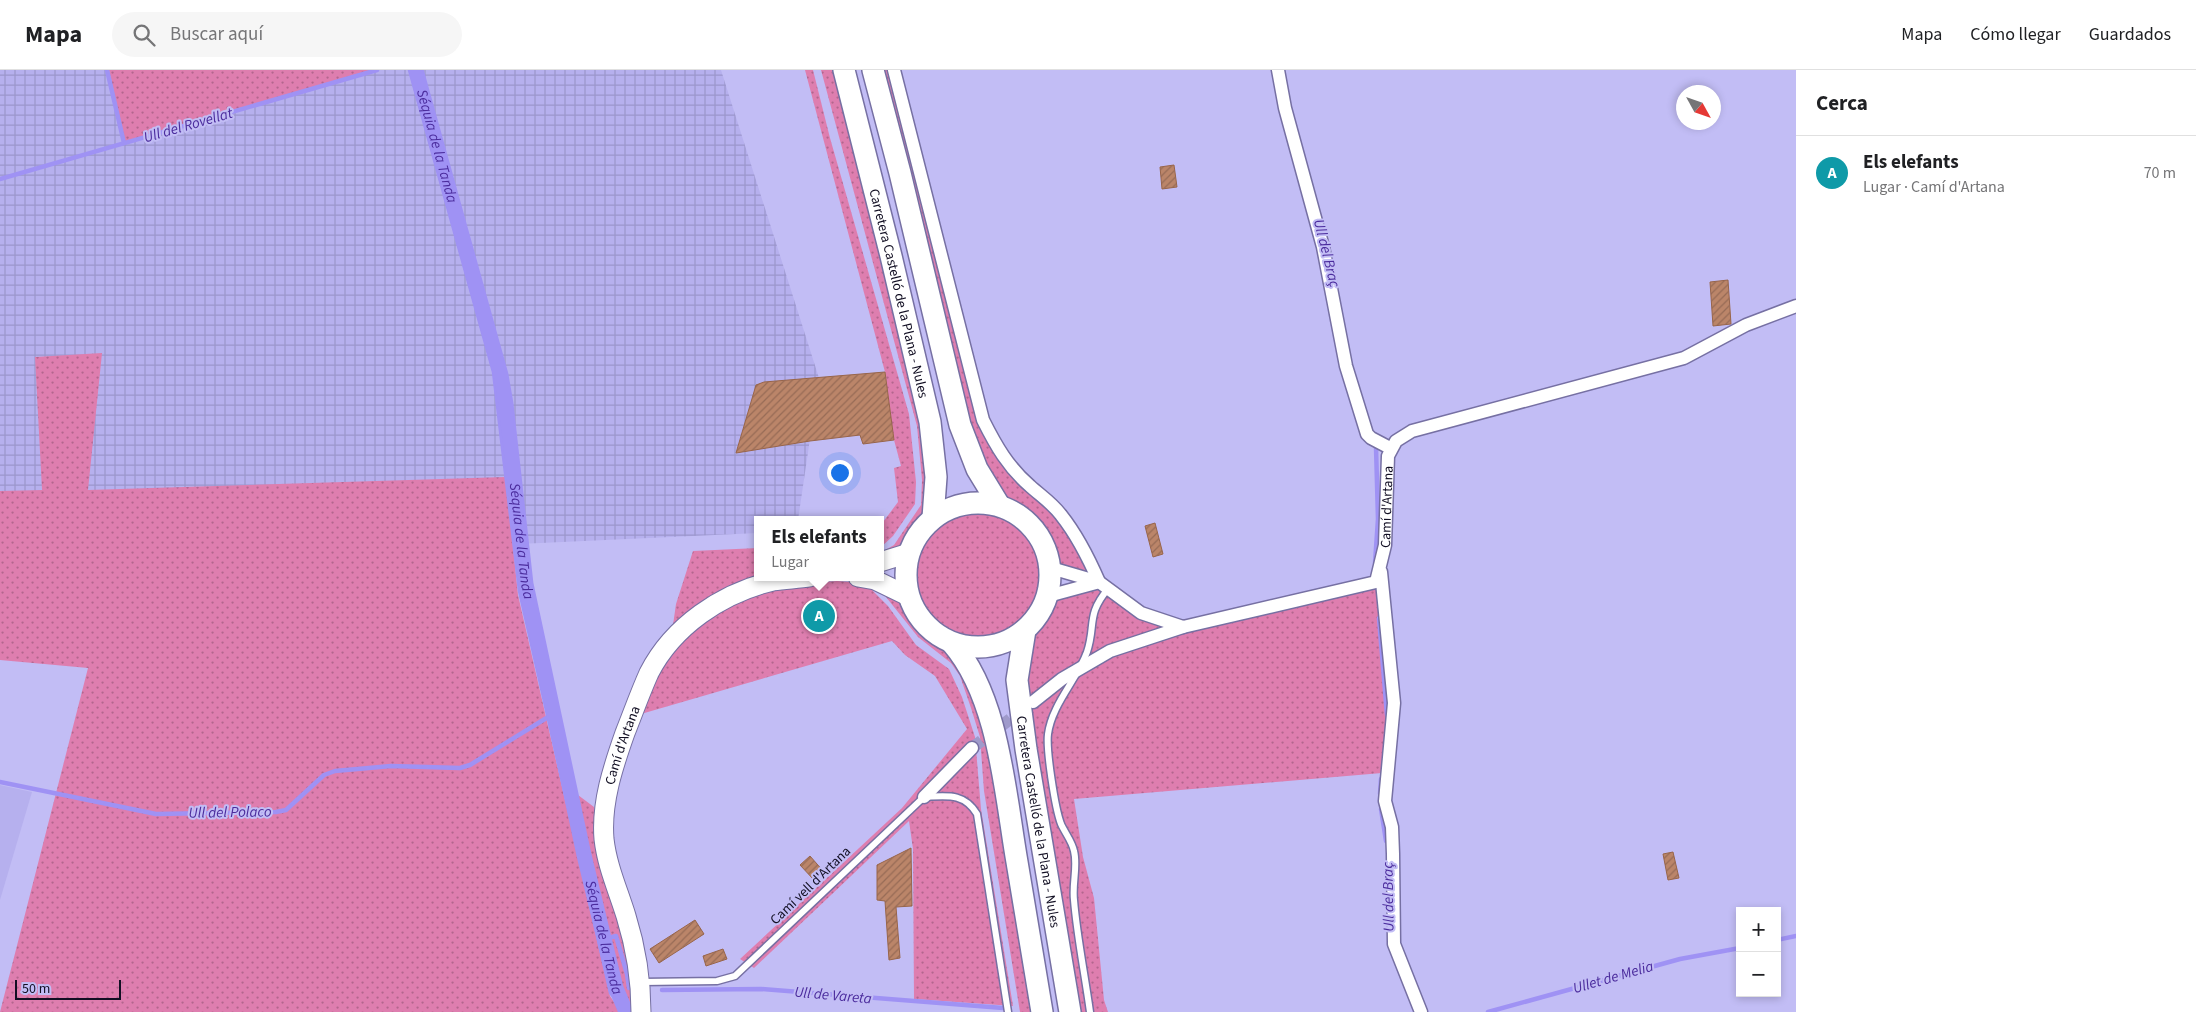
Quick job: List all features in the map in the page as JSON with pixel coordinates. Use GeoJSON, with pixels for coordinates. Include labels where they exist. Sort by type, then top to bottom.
{"type":"FeatureCollection","features":[{"type":"Feature","properties":{"kind":"main road","name":"Carretera Castelló de la Plana - Nules"},"geometry":{"type":"LineString","coordinates":[[844,70],[891,256],[930,422],[936,476],[933,518]]}},
{"type":"Feature","properties":{"kind":"main road","name":"Carretera Castelló de la Plana - Nules"},"geometry":{"type":"LineString","coordinates":[[872,70],[900,173],[960,425],[977,469],[999,505]]}},
{"type":"Feature","properties":{"kind":"main road"},"geometry":{"type":"LineString","coordinates":[[976,502],[999,505],[1024,518],[1042,541],[1051,568],[1048,596],[1039,615],[1025,630],[1003,643],[977,648],[952,643],[924,625],[908,596],[905,574],[908,553],[918,534],[933,518],[953,507],[976,502]]}},
{"type":"Feature","properties":{"kind":"main road","name":"Carretera Castelló de la Plana - Nules"},"geometry":{"type":"LineString","coordinates":[[1025,630],[1017,680],[1026,750],[1070,1012]]}},
{"type":"Feature","properties":{"kind":"main road","name":"Carretera Castelló de la Plana - Nules"},"geometry":{"type":"LineString","coordinates":[[952,643],[965,658],[975,679],[998,753],[1042,1012]]}},
{"type":"Feature","properties":{"kind":"street"},"geometry":{"type":"LineString","coordinates":[[894,70],[983,420],[998,451],[1014,470],[1050,501],[1062,515],[1087,555],[1103,586]]}},
{"type":"Feature","properties":{"kind":"street"},"geometry":{"type":"LineString","coordinates":[[1278,70],[1285,108],[1323,247],[1346,366],[1367,434],[1390,448]]}},
{"type":"Feature","properties":{"kind":"street","name":"Camí d'Artana"},"geometry":{"type":"LineString","coordinates":[[1422,1012],[1394,944],[1392,827],[1385,801],[1394,703],[1380,570],[1385,545],[1388,456],[1390,448],[1396,441],[1412,431],[1684,358],[1746,326],[1796,306]]}},
{"type":"Feature","properties":{"kind":"street"},"geometry":{"type":"LineString","coordinates":[[884,561],[908,553]]}},
{"type":"Feature","properties":{"kind":"street"},"geometry":{"type":"LineString","coordinates":[[1051,568],[1103,586],[1141,614],[1182,628]]}},
{"type":"Feature","properties":{"kind":"street"},"geometry":{"type":"LineString","coordinates":[[1033,702],[1062,679],[1110,651],[1182,628],[1376,582],[1380,570]]}},
{"type":"Feature","properties":{"kind":"street","name":"Camí d'Artana"},"geometry":{"type":"LineString","coordinates":[[641,1012],[641,982],[638,962],[607,858],[604,837],[606,795],[616,758],[636,703],[650,672],[669,644],[689,623],[708,609],[741,591],[774,581]]}},
{"type":"Feature","properties":{"kind":"street"},"geometry":{"type":"LineString","coordinates":[[877,581],[908,596]]}},
{"type":"Feature","properties":{"kind":"street"},"geometry":{"type":"LineString","coordinates":[[1048,596],[1103,586]]}},
{"type":"Feature","properties":{"kind":"street","name":"Camí vell d'Artana"},"geometry":{"type":"LineString","coordinates":[[924,797],[972,748]]}},
{"type":"Feature","properties":{"kind":"lane"},"geometry":{"type":"LineString","coordinates":[[1090,1012],[1074,899],[1076,859],[1074,849],[1060,822],[1048,755],[1048,733],[1054,714],[1080,670],[1088,650],[1092,614],[1100,599],[1103,586]]}},
{"type":"Feature","properties":{"kind":"lane"},"geometry":{"type":"LineString","coordinates":[[924,797],[960,796],[966,800],[977,814],[1008,1012]]}},
{"type":"Feature","properties":{"kind":"lane","name":"Camí vell d'Artana"},"geometry":{"type":"LineString","coordinates":[[641,982],[717,981],[735,976],[924,797]]}},
{"type":"Feature","properties":{"kind":"shaded area"},"geometry":{"type":"Polygon","coordinates":[[[0,70],[721,70],[819,378],[799,516],[754,516],[754,533],[0,568],[0,70]]]}},
{"type":"Feature","properties":{"kind":"shaded area"},"geometry":{"type":"Polygon","coordinates":[[[109,70],[375,70],[125,142],[109,70]]]}},
{"type":"Feature","properties":{"kind":"shaded area"},"geometry":{"type":"Polygon","coordinates":[[[805,70],[813,70],[830,138],[909,414],[916,482],[915,504],[893,536],[884,544],[884,521],[898,502],[894,468],[901,466],[894,440],[885,372],[805,70]]]}},
{"type":"Feature","properties":{"kind":"shaded area"},"geometry":{"type":"Polygon","coordinates":[[[821,70],[836,70],[917,397],[928,468],[923,513],[908,532],[902,546],[884,552],[894,545],[921,505],[922,480],[917,426],[821,70]]]}},
{"type":"Feature","properties":{"kind":"shaded area"},"geometry":{"type":"Polygon","coordinates":[[[881,70],[892,70],[981,421],[1059,517],[1092,575],[1060,567],[1051,539],[1031,514],[1005,496],[996,486],[972,437],[881,70]]]}},
{"type":"Feature","properties":{"kind":"shaded area"},"geometry":{"type":"Polygon","coordinates":[[[102,353],[88,490],[506,477],[518,595],[610,996],[621,1012],[0,1012],[88,668],[0,660],[0,491],[42,490],[35,357],[102,353]]]}},
{"type":"Feature","properties":{"kind":"shaded area"},"geometry":{"type":"Polygon","coordinates":[[[978,513],[1002,518],[1013,523],[1022,531],[1030,540],[1035,551],[1040,575],[1035,599],[1030,610],[1022,619],[1013,627],[1002,632],[978,637],[954,632],[943,627],[934,619],[926,610],[921,599],[916,575],[921,551],[926,540],[934,531],[943,523],[954,518],[978,513]]]}},
{"type":"Feature","properties":{"kind":"shaded area"},"geometry":{"type":"Polygon","coordinates":[[[754,548],[754,579],[704,601],[673,625],[676,604],[693,551],[754,548]]]}},
{"type":"Feature","properties":{"kind":"shaded area"},"geometry":{"type":"Polygon","coordinates":[[[837,581],[871,584],[873,591],[888,606],[916,645],[949,669],[962,697],[975,737],[981,809],[1013,1006],[914,999],[913,849],[909,821],[754,968],[740,959],[902,808],[967,729],[935,676],[905,655],[892,641],[641,714],[666,660],[681,641],[705,620],[734,603],[765,591],[787,586],[837,581]]]}},
{"type":"Feature","properties":{"kind":"shaded area"},"geometry":{"type":"Polygon","coordinates":[[[1379,584],[1390,706],[1382,773],[1074,799],[1083,857],[1094,898],[1104,1000],[1108,1012],[1077,1012],[1027,696],[1027,656],[1034,633],[1056,601],[1064,596],[1099,587],[1168,628],[1135,645],[1379,584]]]}},
{"type":"Feature","properties":{"kind":"shaded area"},"geometry":{"type":"Polygon","coordinates":[[[882,592],[899,601],[913,625],[948,653],[961,667],[990,747],[1034,1012],[1020,1012],[984,791],[980,737],[960,676],[951,663],[918,637],[882,592]]]}},
{"type":"Feature","properties":{"kind":"shaded area"},"geometry":{"type":"Polygon","coordinates":[[[0,785],[32,792],[0,900],[0,785]]]}},
{"type":"Feature","properties":{"kind":"shaded area"},"geometry":{"type":"Polygon","coordinates":[[[578,795],[594,807],[596,846],[627,944],[632,1012],[622,990],[604,923],[578,795]]]}},
{"type":"Feature","properties":{"kind":"building"},"geometry":{"type":"Polygon","coordinates":[[[1174,165],[1177,187],[1162,189],[1160,167],[1174,165]]]}},
{"type":"Feature","properties":{"kind":"building"},"geometry":{"type":"Polygon","coordinates":[[[1728,280],[1731,324],[1713,326],[1710,282],[1728,280]]]}},
{"type":"Feature","properties":{"kind":"building"},"geometry":{"type":"Polygon","coordinates":[[[885,372],[894,440],[863,444],[860,435],[736,453],[756,385],[764,382],[885,372]]]}},
{"type":"Feature","properties":{"kind":"building"},"geometry":{"type":"Polygon","coordinates":[[[1155,523],[1163,554],[1153,557],[1145,526],[1155,523]]]}},
{"type":"Feature","properties":{"kind":"building"},"geometry":{"type":"Polygon","coordinates":[[[911,848],[912,906],[896,907],[900,958],[889,960],[885,901],[877,900],[877,865],[911,848]]]}},
{"type":"Feature","properties":{"kind":"building"},"geometry":{"type":"Polygon","coordinates":[[[1673,852],[1679,878],[1668,880],[1663,854],[1673,852]]]}},
{"type":"Feature","properties":{"kind":"building"},"geometry":{"type":"Polygon","coordinates":[[[810,856],[824,872],[814,880],[800,865],[810,856]]]}},
{"type":"Feature","properties":{"kind":"building"},"geometry":{"type":"Polygon","coordinates":[[[695,920],[704,934],[659,963],[650,949],[695,920]]]}},
{"type":"Feature","properties":{"kind":"building"},"geometry":{"type":"Polygon","coordinates":[[[723,949],[727,959],[706,966],[703,956],[723,949]]]}},
{"type":"Feature","properties":{"kind":"waterway"},"geometry":{"type":"LineString","coordinates":[[107,70],[124,143]]}},
{"type":"Feature","properties":{"kind":"waterway","name":"Ull del Rovellat"},"geometry":{"type":"LineString","coordinates":[[0,179],[377,70]]}},
{"type":"Feature","properties":{"kind":"waterway"},"geometry":{"type":"LineString","coordinates":[[410,70],[494,372],[520,591],[611,993],[613,995],[618,994]]}},
{"type":"Feature","properties":{"kind":"waterway","name":"Séquia de la Tanda"},"geometry":{"type":"LineString","coordinates":[[416,70],[501,375],[506,404],[526,584],[584,855],[616,988],[626,1012]]}},
{"type":"Feature","properties":{"kind":"waterway","name":"Ull del Braç"},"geometry":{"type":"LineString","coordinates":[[1375,563],[1378,519],[1376,447]]}},
{"type":"Feature","properties":{"kind":"waterway","name":"Ull del Braç"},"geometry":{"type":"LineString","coordinates":[[1379,618],[1387,715]]}},
{"type":"Feature","properties":{"kind":"waterway","name":"Ull del Polaco"},"geometry":{"type":"LineString","coordinates":[[0,782],[156,814],[276,812],[286,810],[324,775],[335,771],[391,766],[460,768],[470,765],[553,714]]}},
{"type":"Feature","properties":{"kind":"waterway","name":"Ull del Braç"},"geometry":{"type":"LineString","coordinates":[[1380,794],[1381,779]]}},
{"type":"Feature","properties":{"kind":"waterway","name":"Ull del Braç"},"geometry":{"type":"LineString","coordinates":[[1381,809],[1386,841]]}},
{"type":"Feature","properties":{"kind":"waterway","name":"Ull de Vareta"},"geometry":{"type":"LineString","coordinates":[[605,939],[616,936],[629,988]]}},
{"type":"Feature","properties":{"kind":"waterway","name":"Ullet de Melia"},"geometry":{"type":"LineString","coordinates":[[1781,939],[1796,936]]}},
{"type":"Feature","properties":{"kind":"waterway","name":"Ullet de Melia"},"geometry":{"type":"LineString","coordinates":[[1488,1012],[1680,959],[1736,949]]}},
{"type":"Feature","properties":{"kind":"waterway","name":"Ull de Vareta"},"geometry":{"type":"LineString","coordinates":[[662,990],[761,989],[1003,1008]]}},
{"type":"Feature","properties":{"kind":"tunnel"},"geometry":{"type":"LineString","coordinates":[[972,748],[1025,708]]}},
{"type":"Feature","properties":{"kind":"place","name":"Els elefants"},"geometry":{"type":"Point","coordinates":[819,616]}}]}
